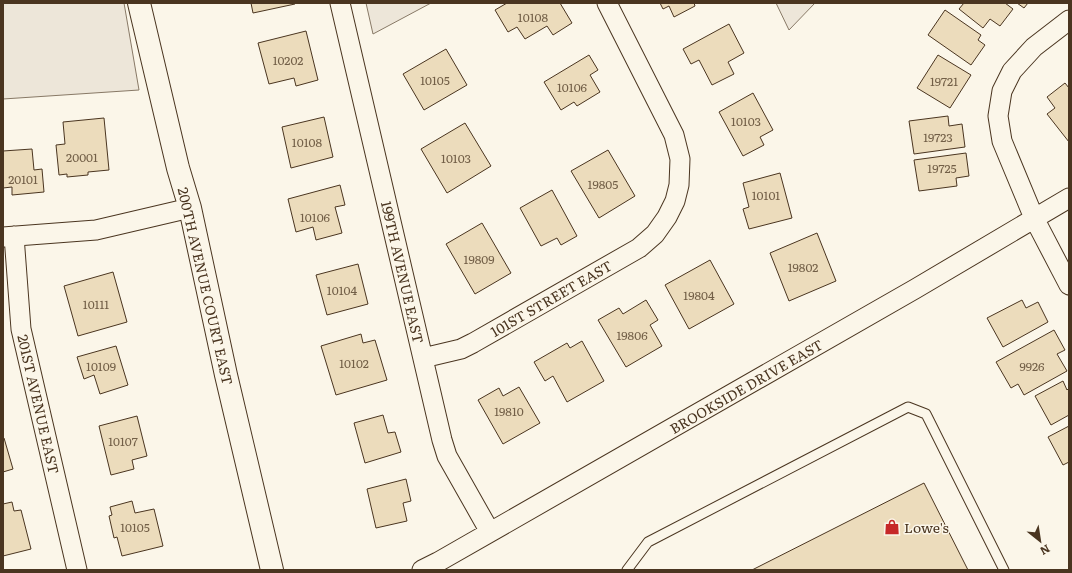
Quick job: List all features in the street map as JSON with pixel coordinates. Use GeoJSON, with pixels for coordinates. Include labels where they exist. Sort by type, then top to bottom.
{"type":"FeatureCollection","features":[{"type":"Feature","properties":{"kind":"main road","name":"200TH AVENUE COURT EAST"},"geometry":{"type":"LineString","coordinates":[[139,3],[178,168],[190,208],[226,375],[272,570]]}},
{"type":"Feature","properties":{"kind":"street","name":"199TH AVENUE EAST"},"geometry":{"type":"LineString","coordinates":[[340,3],[442,440],[447,456],[490,532]]}},
{"type":"Feature","properties":{"kind":"street","name":"101ST STREET EAST"},"geometry":{"type":"LineString","coordinates":[[423,358],[461,349],[639,248],[655,234],[667,217],[675,201],[679,184],[680,159],[674,135],[607,3]]}},
{"type":"Feature","properties":{"kind":"street"},"geometry":{"type":"LineString","coordinates":[[1069,20],[1034,47],[1012,71],[1002,91],[998,116],[1002,141],[1034,218],[1069,285]]}},
{"type":"Feature","properties":{"kind":"street","name":"BROOKSIDE DRIVE EAST"},"geometry":{"type":"LineString","coordinates":[[422,570],[915,290],[1069,198]]}},
{"type":"Feature","properties":{"kind":"street"},"geometry":{"type":"LineString","coordinates":[[8,237],[96,230],[190,208]]}},
{"type":"Feature","properties":{"kind":"street","name":"201ST AVENUE EAST"},"geometry":{"type":"LineString","coordinates":[[8,237],[21,329],[77,570]]}},
{"type":"Feature","properties":{"kind":"lane"},"geometry":{"type":"LineString","coordinates":[[626,570],[648,542],[908,406],[926,414],[1004,570]]}},
{"type":"Feature","properties":{"kind":"shaded area"},"geometry":{"type":"Polygon","coordinates":[[[3,3],[124,3],[139,90],[3,99],[3,3]]]}},
{"type":"Feature","properties":{"kind":"shaded area"},"geometry":{"type":"Polygon","coordinates":[[[366,3],[431,3],[373,34],[366,3]]]}},
{"type":"Feature","properties":{"kind":"shaded area"},"geometry":{"type":"Polygon","coordinates":[[[776,3],[815,3],[789,30],[776,3]]]}},
{"type":"Feature","properties":{"kind":"building"},"geometry":{"type":"Polygon","coordinates":[[[251,3],[295,3],[295,4],[253,13],[251,3]]]}},
{"type":"Feature","properties":{"kind":"building"},"geometry":{"type":"Polygon","coordinates":[[[507,3],[560,3],[572,23],[553,35],[547,26],[525,39],[517,27],[508,32],[495,10],[507,3]]]}},
{"type":"Feature","properties":{"kind":"building"},"geometry":{"type":"Polygon","coordinates":[[[660,3],[694,3],[695,6],[674,17],[669,6],[663,9],[660,3]]]}},
{"type":"Feature","properties":{"kind":"building"},"geometry":{"type":"Polygon","coordinates":[[[964,3],[1005,3],[1013,9],[1000,26],[990,19],[983,28],[959,9],[964,3]]]}},
{"type":"Feature","properties":{"kind":"building"},"geometry":{"type":"Polygon","coordinates":[[[1017,3],[1028,3],[1024,8],[1017,3]]]}},
{"type":"Feature","properties":{"kind":"building"},"geometry":{"type":"Polygon","coordinates":[[[945,10],[981,35],[978,40],[985,45],[971,65],[928,35],[945,10]]]}},
{"type":"Feature","properties":{"kind":"building"},"geometry":{"type":"Polygon","coordinates":[[[729,24],[744,53],[728,62],[734,74],[712,85],[699,60],[691,64],[683,49],[729,24]]]}},
{"type":"Feature","properties":{"kind":"building"},"geometry":{"type":"Polygon","coordinates":[[[306,31],[318,80],[296,86],[294,78],[269,84],[258,43],[306,31]]]}},
{"type":"Feature","properties":{"kind":"building"},"geometry":{"type":"Polygon","coordinates":[[[446,49],[467,85],[424,110],[403,74],[446,49]]]}},
{"type":"Feature","properties":{"kind":"building"},"geometry":{"type":"Polygon","coordinates":[[[589,55],[598,70],[590,75],[600,92],[577,106],[574,102],[561,110],[544,82],[589,55]]]}},
{"type":"Feature","properties":{"kind":"building"},"geometry":{"type":"Polygon","coordinates":[[[938,55],[971,75],[950,108],[917,88],[938,55]]]}},
{"type":"Feature","properties":{"kind":"building"},"geometry":{"type":"Polygon","coordinates":[[[1065,83],[1069,88],[1069,142],[1047,114],[1055,108],[1047,97],[1065,83]]]}},
{"type":"Feature","properties":{"kind":"building"},"geometry":{"type":"Polygon","coordinates":[[[753,93],[773,130],[760,137],[764,145],[743,156],[719,112],[753,93]]]}},
{"type":"Feature","properties":{"kind":"building"},"geometry":{"type":"Polygon","coordinates":[[[948,116],[949,126],[962,124],[965,147],[914,154],[909,121],[948,116]]]}},
{"type":"Feature","properties":{"kind":"building"},"geometry":{"type":"Polygon","coordinates":[[[324,117],[333,157],[291,168],[282,127],[324,117]]]}},
{"type":"Feature","properties":{"kind":"building"},"geometry":{"type":"Polygon","coordinates":[[[104,118],[109,170],[88,172],[88,175],[67,177],[67,174],[59,175],[56,145],[65,144],[63,122],[104,118]]]}},
{"type":"Feature","properties":{"kind":"building"},"geometry":{"type":"Polygon","coordinates":[[[465,123],[491,166],[447,193],[421,149],[465,123]]]}},
{"type":"Feature","properties":{"kind":"building"},"geometry":{"type":"Polygon","coordinates":[[[32,149],[34,170],[42,169],[44,192],[12,195],[12,187],[3,188],[3,151],[32,149]]]}},
{"type":"Feature","properties":{"kind":"building"},"geometry":{"type":"Polygon","coordinates":[[[608,150],[635,196],[599,218],[571,171],[608,150]]]}},
{"type":"Feature","properties":{"kind":"building"},"geometry":{"type":"Polygon","coordinates":[[[966,153],[969,176],[956,178],[957,186],[919,191],[914,160],[966,153]]]}},
{"type":"Feature","properties":{"kind":"building"},"geometry":{"type":"Polygon","coordinates":[[[780,173],[792,218],[749,229],[743,209],[749,207],[743,183],[780,173]]]}},
{"type":"Feature","properties":{"kind":"building"},"geometry":{"type":"Polygon","coordinates":[[[340,185],[345,205],[335,207],[342,233],[316,240],[313,227],[296,232],[288,199],[340,185]]]}},
{"type":"Feature","properties":{"kind":"building"},"geometry":{"type":"Polygon","coordinates":[[[552,190],[577,236],[561,245],[557,238],[541,246],[520,208],[552,190]]]}},
{"type":"Feature","properties":{"kind":"building"},"geometry":{"type":"Polygon","coordinates":[[[482,223],[511,273],[475,294],[446,244],[482,223]]]}},
{"type":"Feature","properties":{"kind":"building"},"geometry":{"type":"Polygon","coordinates":[[[817,233],[836,281],[789,301],[770,253],[817,233]]]}},
{"type":"Feature","properties":{"kind":"building"},"geometry":{"type":"Polygon","coordinates":[[[710,260],[734,304],[689,329],[665,285],[710,260]]]}},
{"type":"Feature","properties":{"kind":"building"},"geometry":{"type":"Polygon","coordinates":[[[358,264],[368,304],[327,315],[316,275],[358,264]]]}},
{"type":"Feature","properties":{"kind":"building"},"geometry":{"type":"Polygon","coordinates":[[[113,272],[127,322],[78,336],[64,286],[113,272]]]}},
{"type":"Feature","properties":{"kind":"building"},"geometry":{"type":"Polygon","coordinates":[[[646,300],[658,320],[650,325],[662,346],[626,367],[598,320],[619,308],[623,314],[646,300]]]}},
{"type":"Feature","properties":{"kind":"building"},"geometry":{"type":"Polygon","coordinates":[[[1022,300],[1026,308],[1038,302],[1048,322],[1003,347],[987,318],[1022,300]]]}},
{"type":"Feature","properties":{"kind":"building"},"geometry":{"type":"Polygon","coordinates":[[[1054,330],[1065,350],[1057,354],[1067,371],[1024,395],[1018,384],[1011,388],[996,362],[1054,330]]]}},
{"type":"Feature","properties":{"kind":"building"},"geometry":{"type":"Polygon","coordinates":[[[361,334],[363,343],[375,340],[387,380],[336,395],[321,346],[361,334]]]}},
{"type":"Feature","properties":{"kind":"building"},"geometry":{"type":"Polygon","coordinates":[[[582,341],[604,381],[567,402],[553,376],[545,381],[534,362],[567,343],[570,348],[582,341]]]}},
{"type":"Feature","properties":{"kind":"building"},"geometry":{"type":"Polygon","coordinates":[[[116,346],[128,385],[100,394],[94,375],[84,379],[77,357],[116,346]]]}},
{"type":"Feature","properties":{"kind":"building"},"geometry":{"type":"Polygon","coordinates":[[[1063,381],[1067,390],[1069,388],[1069,415],[1051,425],[1035,396],[1063,381]]]}},
{"type":"Feature","properties":{"kind":"building"},"geometry":{"type":"Polygon","coordinates":[[[519,387],[540,423],[503,444],[478,400],[499,388],[503,396],[519,387]]]}},
{"type":"Feature","properties":{"kind":"building"},"geometry":{"type":"Polygon","coordinates":[[[383,415],[388,433],[395,432],[401,452],[365,463],[354,423],[383,415]]]}},
{"type":"Feature","properties":{"kind":"building"},"geometry":{"type":"Polygon","coordinates":[[[137,416],[147,456],[132,460],[134,469],[111,475],[99,426],[137,416]]]}},
{"type":"Feature","properties":{"kind":"building"},"geometry":{"type":"Polygon","coordinates":[[[1069,426],[1069,462],[1063,465],[1048,437],[1069,426]]]}},
{"type":"Feature","properties":{"kind":"building"},"geometry":{"type":"Polygon","coordinates":[[[3,438],[13,469],[3,472],[3,438]]]}},
{"type":"Feature","properties":{"kind":"building"},"geometry":{"type":"Polygon","coordinates":[[[406,479],[411,501],[403,503],[407,521],[376,528],[367,489],[406,479]]]}},
{"type":"Feature","properties":{"kind":"building","name":"Lowe's"},"geometry":{"type":"Polygon","coordinates":[[[924,483],[968,570],[752,570],[924,483]]]}},
{"type":"Feature","properties":{"kind":"building"},"geometry":{"type":"Polygon","coordinates":[[[132,501],[135,513],[154,509],[163,546],[122,556],[117,537],[114,538],[109,516],[112,515],[110,507],[132,501]]]}},
{"type":"Feature","properties":{"kind":"building"},"geometry":{"type":"Polygon","coordinates":[[[12,502],[14,511],[21,510],[31,549],[3,556],[3,504],[12,502]]]}},
{"type":"Feature","properties":{"kind":"place","name":"Lowe's"},"geometry":{"type":"Point","coordinates":[892,527]}}]}
